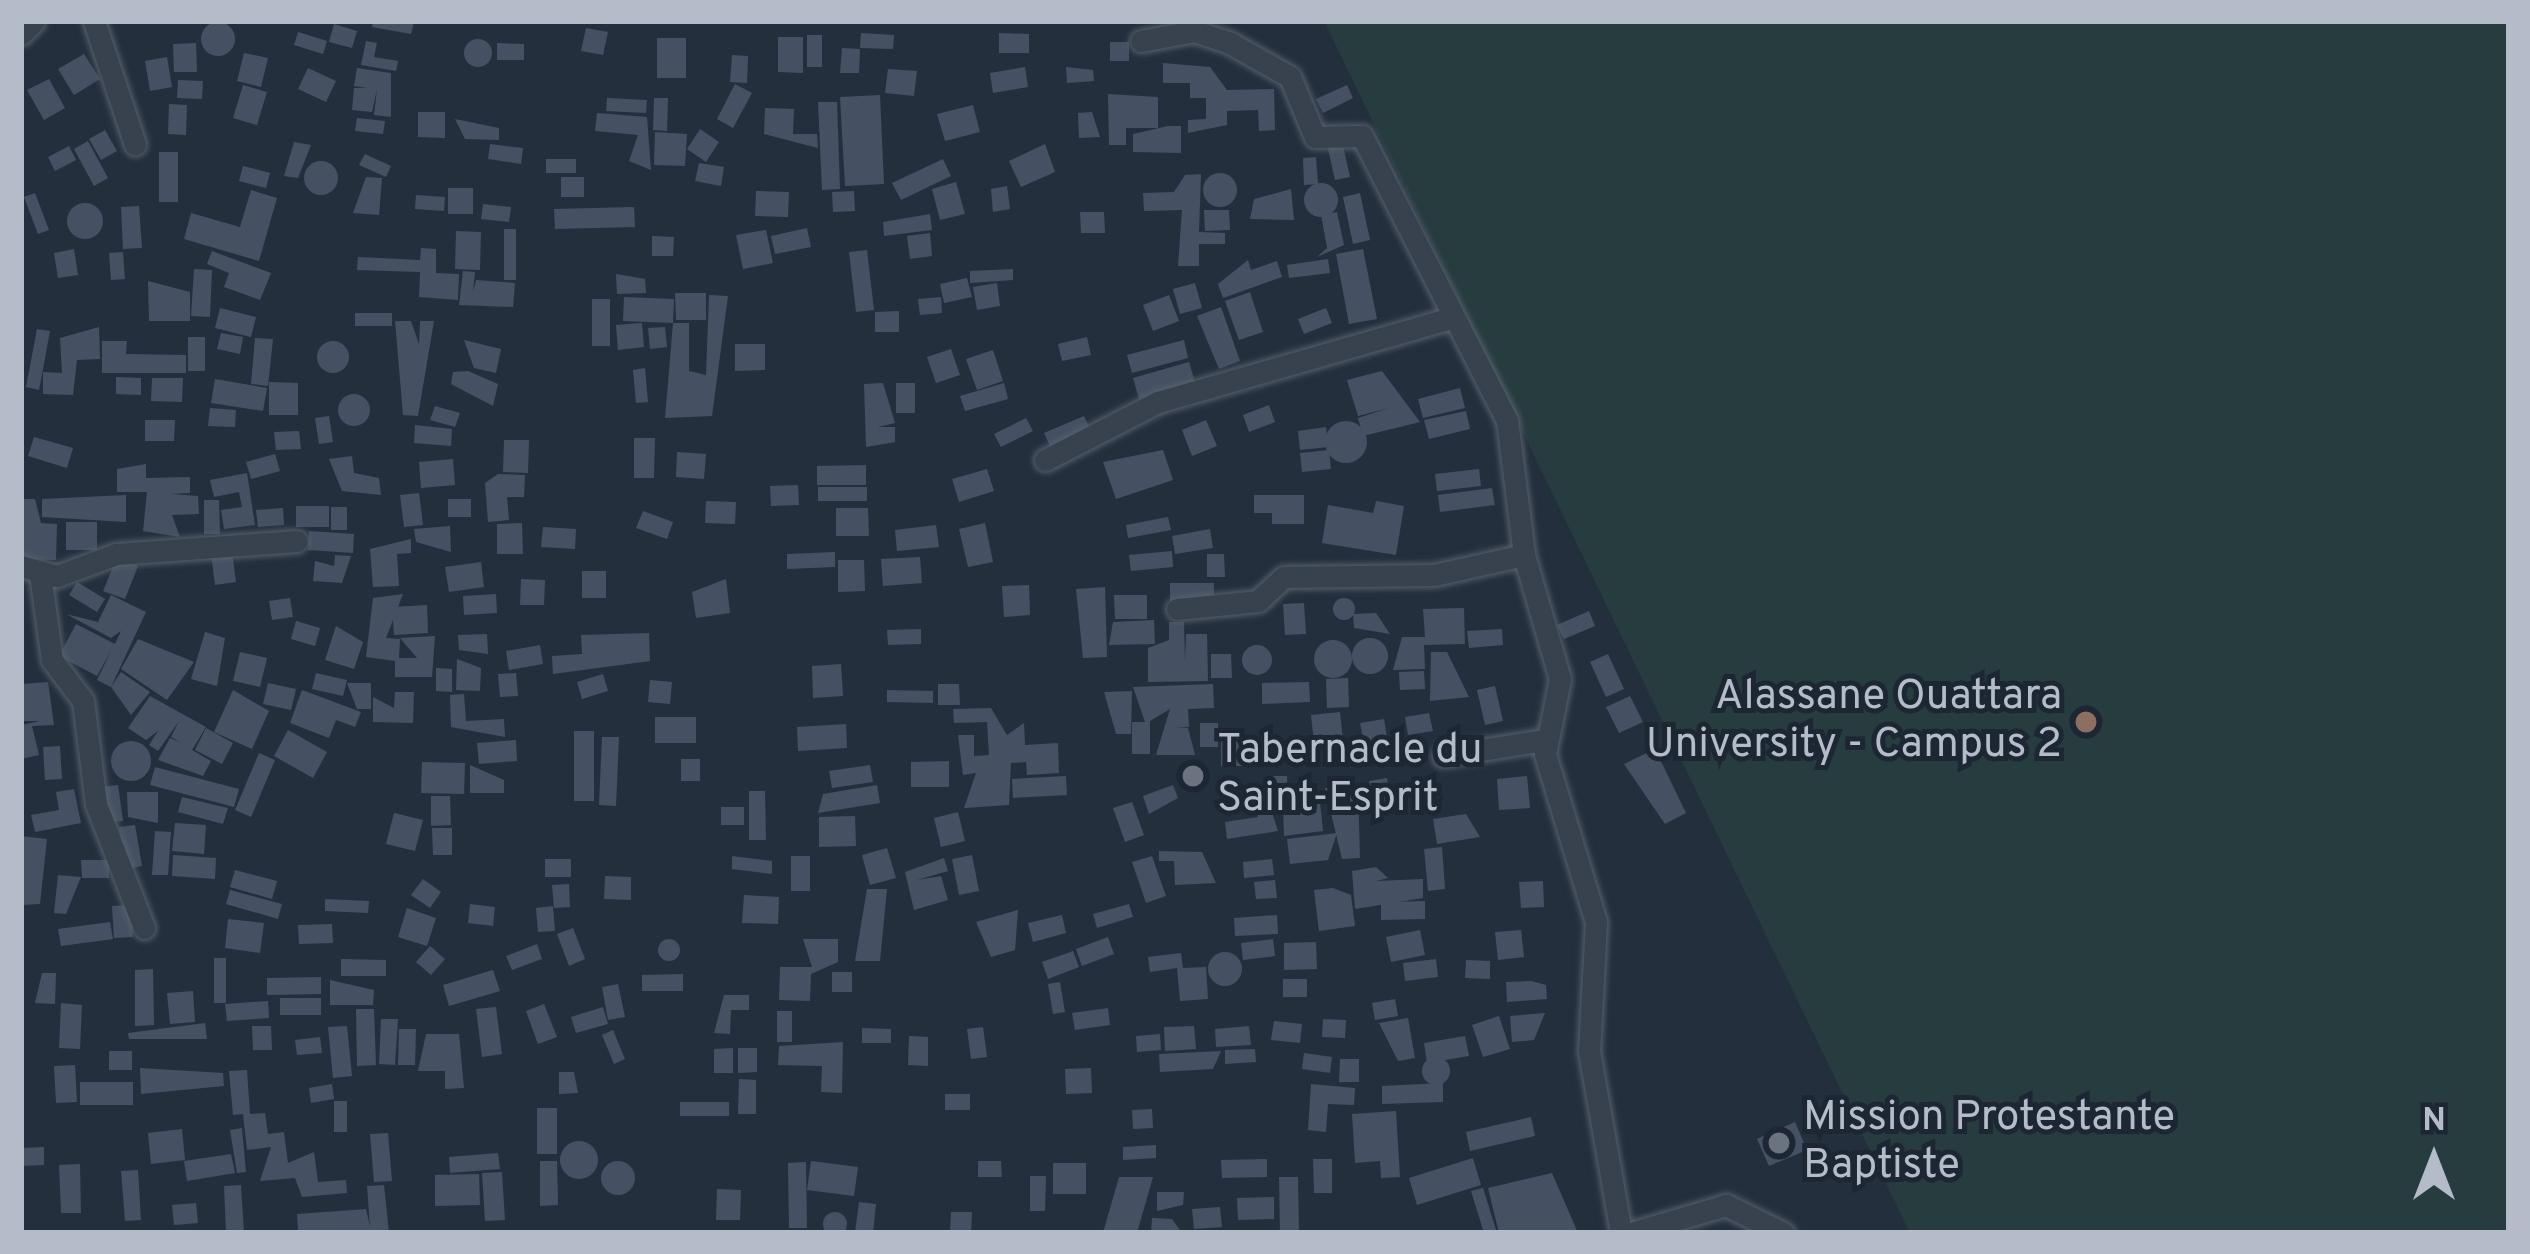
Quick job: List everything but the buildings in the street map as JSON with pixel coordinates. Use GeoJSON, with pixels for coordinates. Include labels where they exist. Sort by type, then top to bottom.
{"type":"FeatureCollection","features":[{"type":"Feature","properties":{"kind":"street"},"geometry":{"type":"LineString","coordinates":[[21,34],[34,21]]}},
{"type":"Feature","properties":{"kind":"street"},"geometry":{"type":"LineString","coordinates":[[94,21],[135,144]]}},
{"type":"Feature","properties":{"kind":"street"},"geometry":{"type":"LineString","coordinates":[[1141,40],[1194,31],[1230,44],[1289,77],[1315,136],[1362,136],[1450,318],[1508,421],[1524,555],[1560,679],[1544,740],[1564,843],[1596,922],[1589,1051],[1621,1233]]}},
{"type":"Feature","properties":{"kind":"street"},"geometry":{"type":"LineString","coordinates":[[1045,460],[1159,401],[1450,318]]}},
{"type":"Feature","properties":{"kind":"street"},"geometry":{"type":"LineString","coordinates":[[144,928],[95,804],[83,701],[52,660],[31,570],[116,554],[297,541]]}},
{"type":"Feature","properties":{"kind":"street"},"geometry":{"type":"LineString","coordinates":[[1178,609],[1258,601],[1284,577],[1434,575],[1524,555]]}},
{"type":"Feature","properties":{"kind":"street"},"geometry":{"type":"LineString","coordinates":[[1443,756],[1544,740]]}},
{"type":"Feature","properties":{"kind":"street"},"geometry":{"type":"LineString","coordinates":[[1631,1233],[1726,1205],[1783,1233]]}},
{"type":"Feature","properties":{"kind":"green space","name":"Alassane Ouattara University - Campus 2"},"geometry":{"type":"Polygon","coordinates":[[[1324,21],[2509,21],[2509,1233],[1910,1233],[1324,21]]]}},
{"type":"Feature","properties":{"kind":"place","name":"Alassane Ouattara University - Campus 2"},"geometry":{"type":"Point","coordinates":[2086,722]}},
{"type":"Feature","properties":{"kind":"place","name":"Tabernacle du Saint-Esprit"},"geometry":{"type":"Point","coordinates":[1193,776]}},
{"type":"Feature","properties":{"kind":"place","name":"Mission Protestante Baptiste"},"geometry":{"type":"Point","coordinates":[1779,1143]}}]}
